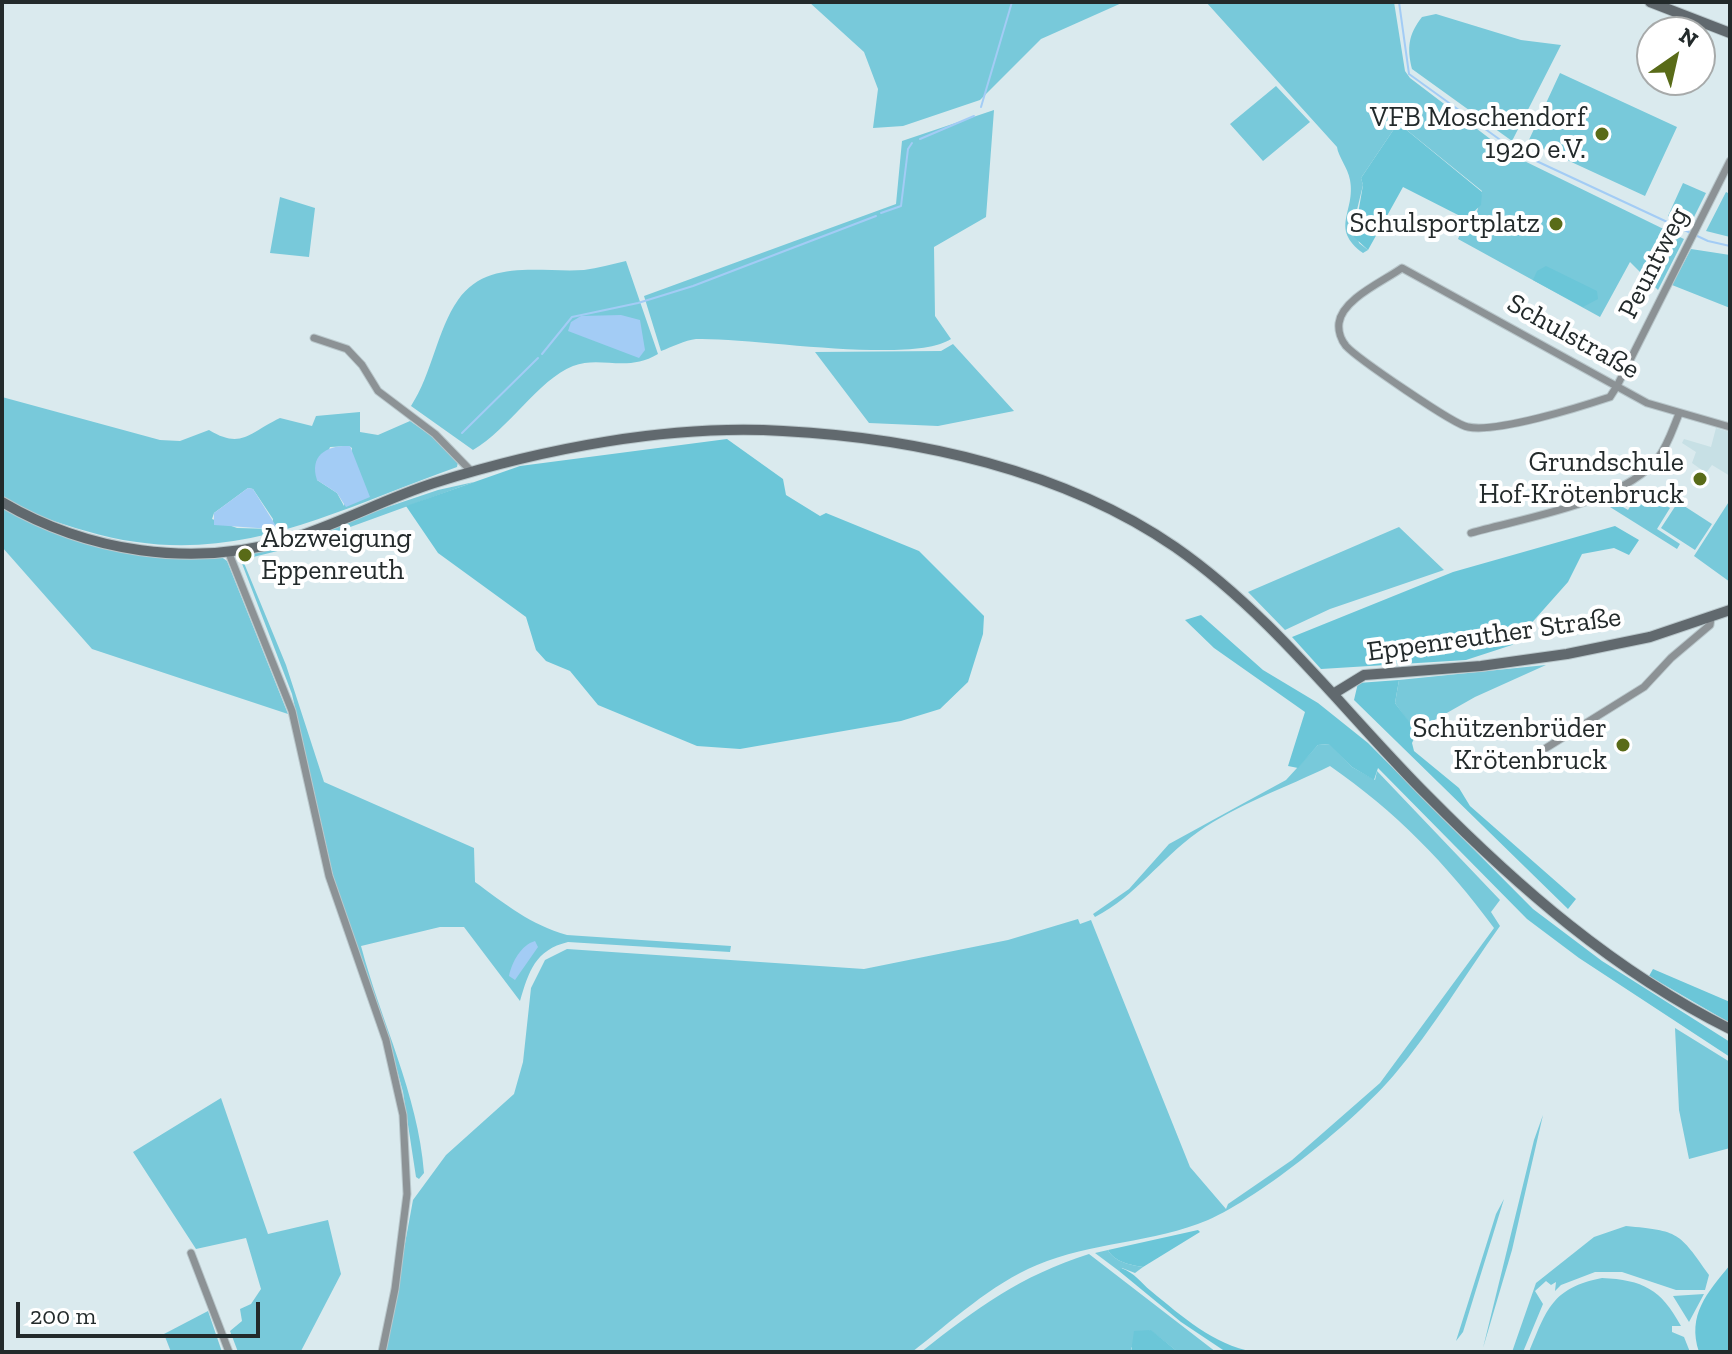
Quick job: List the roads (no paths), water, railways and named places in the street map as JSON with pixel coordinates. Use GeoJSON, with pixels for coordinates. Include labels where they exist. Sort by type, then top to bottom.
{"type":"FeatureCollection","features":[{"type":"Feature","properties":{"kind":"main road"},"geometry":{"type":"LineString","coordinates":[[1650,2],[1730,33]]}},
{"type":"Feature","properties":{"kind":"main road"},"geometry":{"type":"LineString","coordinates":[[2,502],[58,529],[137,550],[228,551],[288,539],[392,498],[472,472],[578,445],[665,436],[779,430],[894,442],[1004,468],[1127,517],[1174,547],[1253,609],[1426,794],[1541,902],[1644,981],[1730,1029]]}},
{"type":"Feature","properties":{"kind":"main road","name":"Eppenreuther Straße"},"geometry":{"type":"LineString","coordinates":[[1333,694],[1364,675],[1525,661],[1650,637],[1730,610]]}},
{"type":"Feature","properties":{"kind":"street","name":"Peuntweg"},"geometry":{"type":"LineString","coordinates":[[1617,386],[1730,161]]}},
{"type":"Feature","properties":{"kind":"street","name":"Schulstraße"},"geometry":{"type":"LineString","coordinates":[[1617,386],[1610,397],[1601,400],[1497,426],[1465,427],[1355,354],[1340,335],[1343,312],[1402,268],[1617,386],[1647,403],[1730,427]]}},
{"type":"Feature","properties":{"kind":"street"},"geometry":{"type":"LineString","coordinates":[[314,338],[347,349],[378,391],[435,434],[472,472]]}},
{"type":"Feature","properties":{"kind":"street"},"geometry":{"type":"LineString","coordinates":[[1471,533],[1605,496],[1633,482],[1659,457],[1679,414]]}},
{"type":"Feature","properties":{"kind":"street"},"geometry":{"type":"LineString","coordinates":[[228,551],[292,711],[329,876],[386,1040],[403,1115],[407,1194],[395,1289],[382,1352]]}},
{"type":"Feature","properties":{"kind":"street","name":"Eppenreuther Straße"},"geometry":{"type":"LineString","coordinates":[[1546,748],[1644,687],[1671,658],[1710,625],[1711,618]]}},
{"type":"Feature","properties":{"kind":"street"},"geometry":{"type":"LineString","coordinates":[[191,1253],[229,1352]]}},
{"type":"Feature","properties":{"kind":"waterway"},"geometry":{"type":"LineString","coordinates":[[981,107],[1012,2]]}},
{"type":"Feature","properties":{"kind":"waterway"},"geometry":{"type":"LineString","coordinates":[[1399,2],[1409,74],[1517,152],[1708,241],[1730,246]]}},
{"type":"Feature","properties":{"kind":"waterway"},"geometry":{"type":"LineString","coordinates":[[920,139],[974,116]]}},
{"type":"Feature","properties":{"kind":"waterway"},"geometry":{"type":"LineString","coordinates":[[881,213],[901,206],[908,149],[912,143]]}},
{"type":"Feature","properties":{"kind":"waterway"},"geometry":{"type":"LineString","coordinates":[[542,354],[572,317],[638,303],[693,286],[876,216]]}},
{"type":"Feature","properties":{"kind":"waterway"},"geometry":{"type":"LineString","coordinates":[[462,433],[538,358]]}},
{"type":"Feature","properties":{"kind":"place","name":"VFB Moschendorf 1920 e.V."},"geometry":{"type":"Point","coordinates":[1602,134]}},
{"type":"Feature","properties":{"kind":"place","name":"Schulsportplatz"},"geometry":{"type":"Point","coordinates":[1556,224]}},
{"type":"Feature","properties":{"kind":"place","name":"Grundschule Hof-Krötenbruck"},"geometry":{"type":"Point","coordinates":[1700,479]}},
{"type":"Feature","properties":{"kind":"place","name":"Abzweigung Eppenreuth"},"geometry":{"type":"Point","coordinates":[245,555]}},
{"type":"Feature","properties":{"kind":"place","name":"Schützenbrüder Krötenbruck"},"geometry":{"type":"Point","coordinates":[1623,745]}}]}
